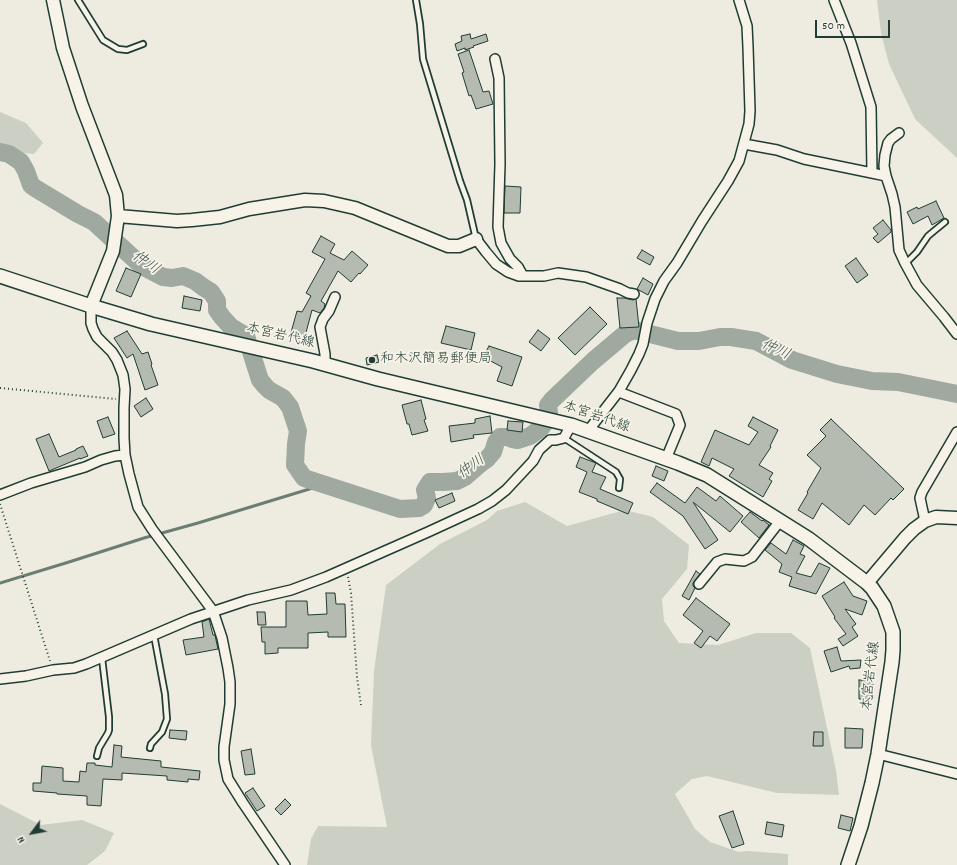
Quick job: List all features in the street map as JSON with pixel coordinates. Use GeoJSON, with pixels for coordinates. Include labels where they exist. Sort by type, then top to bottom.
{"type":"FeatureCollection","features":[{"type":"Feature","properties":{"kind":"main road","name":"本宮岩代線"},"geometry":{"type":"LineString","coordinates":[[0,276],[151,324],[325,364],[378,379],[571,425],[707,475],[780,520],[809,540],[867,583],[879,597],[884,606],[892,632],[892,662],[878,754],[862,826],[848,865]]}},
{"type":"Feature","properties":{"kind":"street"},"geometry":{"type":"LineString","coordinates":[[53,0],[66,55],[82,106],[116,195],[118,216],[113,251],[91,306],[91,323],[98,337],[112,352],[117,360],[123,375],[125,389],[125,455],[129,474],[138,507],[152,529],[213,611],[222,638],[230,682],[230,704],[224,747],[224,760],[228,779],[285,865]]}},
{"type":"Feature","properties":{"kind":"street"},"geometry":{"type":"LineString","coordinates":[[588,432],[619,392],[639,354],[655,299],[664,281],[728,181],[739,161],[749,124],[750,111],[747,26],[739,0]]}},
{"type":"Feature","properties":{"kind":"street"},"geometry":{"type":"LineString","coordinates":[[834,0],[851,43],[871,107],[872,173]]}},
{"type":"Feature","properties":{"kind":"street"},"geometry":{"type":"LineString","coordinates":[[496,59],[499,78],[500,164],[498,227],[500,243],[523,276]]}},
{"type":"Feature","properties":{"kind":"street"},"geometry":{"type":"LineString","coordinates":[[899,133],[888,143],[884,166],[896,207],[899,250],[917,285],[957,334]]}},
{"type":"Feature","properties":{"kind":"street"},"geometry":{"type":"LineString","coordinates":[[744,144],[777,150],[804,159],[886,176]]}},
{"type":"Feature","properties":{"kind":"street"},"geometry":{"type":"LineString","coordinates":[[118,216],[177,221],[192,220],[220,217],[249,209],[304,200],[324,201],[355,208],[448,246],[459,246],[476,239],[496,264],[508,272],[520,276],[544,276],[558,273],[572,275],[586,278],[634,294]]}},
{"type":"Feature","properties":{"kind":"street"},"geometry":{"type":"LineString","coordinates":[[325,364],[320,327],[335,297]]}},
{"type":"Feature","properties":{"kind":"street"},"geometry":{"type":"LineString","coordinates":[[619,392],[676,414],[680,425],[666,459]]}},
{"type":"Feature","properties":{"kind":"street"},"geometry":{"type":"LineString","coordinates":[[0,679],[74,668],[102,658],[191,619],[248,600],[291,590],[347,568],[492,501],[513,483],[533,461],[539,450],[544,445],[550,440],[564,438],[571,425]]}},
{"type":"Feature","properties":{"kind":"street"},"geometry":{"type":"LineString","coordinates":[[925,521],[920,498],[922,492],[957,432]]}},
{"type":"Feature","properties":{"kind":"street"},"geometry":{"type":"LineString","coordinates":[[0,495],[31,483],[85,467],[101,460],[114,456],[125,455]]}},
{"type":"Feature","properties":{"kind":"street"},"geometry":{"type":"LineString","coordinates":[[867,583],[905,538],[925,521],[936,517],[957,518]]}},
{"type":"Feature","properties":{"kind":"street"},"geometry":{"type":"LineString","coordinates":[[699,584],[717,562],[725,559],[744,560],[752,557],[780,520]]}},
{"type":"Feature","properties":{"kind":"street"},"geometry":{"type":"LineString","coordinates":[[878,754],[957,774]]}},
{"type":"Feature","properties":{"kind":"lane"},"geometry":{"type":"LineString","coordinates":[[78,0],[103,40],[118,49],[127,50],[143,44]]}},
{"type":"Feature","properties":{"kind":"lane"},"geometry":{"type":"LineString","coordinates":[[416,0],[423,59],[467,200],[476,239]]}},
{"type":"Feature","properties":{"kind":"lane"},"geometry":{"type":"LineString","coordinates":[[906,264],[917,252],[928,236],[945,222]]}},
{"type":"Feature","properties":{"kind":"lane"},"geometry":{"type":"LineString","coordinates":[[564,438],[616,472],[620,479],[619,488]]}},
{"type":"Feature","properties":{"kind":"lane"},"geometry":{"type":"LineString","coordinates":[[150,748],[151,744],[162,732],[167,719],[165,694],[154,635]]}},
{"type":"Feature","properties":{"kind":"lane"},"geometry":{"type":"LineString","coordinates":[[97,756],[109,730],[109,717],[102,658]]}},
{"type":"Feature","properties":{"kind":"path"},"geometry":{"type":"LineString","coordinates":[[0,388],[125,400]]}},
{"type":"Feature","properties":{"kind":"path"},"geometry":{"type":"LineString","coordinates":[[0,504],[53,670]]}},
{"type":"Feature","properties":{"kind":"path"},"geometry":{"type":"LineString","coordinates":[[347,568],[351,593],[357,677],[361,705]]}},
{"type":"Feature","properties":{"kind":"shaded area"},"geometry":{"type":"Polygon","coordinates":[[[877,0],[957,0],[957,158],[915,119],[889,64],[881,33],[877,0]]]}},
{"type":"Feature","properties":{"kind":"shaded area"},"geometry":{"type":"Polygon","coordinates":[[[0,112],[26,123],[43,143],[34,154],[0,151],[0,112]]]}},
{"type":"Feature","properties":{"kind":"shaded area"},"geometry":{"type":"Polygon","coordinates":[[[525,502],[567,526],[625,510],[653,517],[689,545],[687,569],[662,599],[664,621],[679,643],[718,645],[756,633],[791,633],[810,648],[836,770],[839,795],[777,793],[707,776],[692,779],[675,794],[695,829],[710,842],[739,852],[747,851],[788,854],[788,865],[307,865],[311,839],[318,826],[387,827],[371,745],[374,671],[386,585],[440,544],[487,520],[497,511],[525,502]]]}},
{"type":"Feature","properties":{"kind":"shaded area"},"geometry":{"type":"Polygon","coordinates":[[[0,804],[41,825],[82,820],[114,833],[105,851],[87,865],[0,865],[0,804]]]}},
{"type":"Feature","properties":{"kind":"building"},"geometry":{"type":"Polygon","coordinates":[[[470,34],[471,39],[486,34],[488,41],[465,50],[465,48],[457,51],[455,44],[462,41],[461,36],[470,34]]]}},
{"type":"Feature","properties":{"kind":"building"},"geometry":{"type":"Polygon","coordinates":[[[469,50],[483,92],[489,91],[493,104],[476,109],[471,95],[469,96],[462,73],[464,72],[458,54],[469,50]]]}},
{"type":"Feature","properties":{"kind":"building"},"geometry":{"type":"Polygon","coordinates":[[[505,186],[521,187],[520,213],[504,213],[505,186]]]}},
{"type":"Feature","properties":{"kind":"building"},"geometry":{"type":"Polygon","coordinates":[[[936,201],[944,218],[932,225],[928,216],[913,224],[907,212],[936,201]]]}},
{"type":"Feature","properties":{"kind":"building"},"geometry":{"type":"Polygon","coordinates":[[[883,220],[891,232],[878,243],[873,238],[878,234],[873,228],[883,220]]]}},
{"type":"Feature","properties":{"kind":"building"},"geometry":{"type":"Polygon","coordinates":[[[321,236],[335,244],[330,253],[344,260],[352,251],[368,265],[351,282],[338,271],[321,301],[325,304],[324,308],[320,313],[312,310],[304,340],[290,336],[297,311],[302,312],[311,296],[306,293],[325,259],[312,252],[321,236]]]}},
{"type":"Feature","properties":{"kind":"building"},"geometry":{"type":"Polygon","coordinates":[[[642,250],[654,257],[650,265],[637,258],[642,250]]]}},
{"type":"Feature","properties":{"kind":"building"},"geometry":{"type":"Polygon","coordinates":[[[856,258],[868,275],[857,283],[845,266],[856,258]]]}},
{"type":"Feature","properties":{"kind":"building"},"geometry":{"type":"Polygon","coordinates":[[[126,268],[141,274],[131,297],[116,291],[126,268]]]}},
{"type":"Feature","properties":{"kind":"building"},"geometry":{"type":"Polygon","coordinates":[[[643,278],[653,284],[648,295],[637,289],[643,278]]]}},
{"type":"Feature","properties":{"kind":"building"},"geometry":{"type":"Polygon","coordinates":[[[184,296],[202,300],[200,311],[182,308],[184,296]]]}},
{"type":"Feature","properties":{"kind":"building"},"geometry":{"type":"Polygon","coordinates":[[[617,298],[636,299],[639,327],[620,328],[617,298]]]}},
{"type":"Feature","properties":{"kind":"building"},"geometry":{"type":"Polygon","coordinates":[[[590,307],[607,324],[575,355],[558,338],[590,307]]]}},
{"type":"Feature","properties":{"kind":"building"},"geometry":{"type":"Polygon","coordinates":[[[446,326],[475,333],[471,350],[441,343],[446,326]]]}},
{"type":"Feature","properties":{"kind":"building"},"geometry":{"type":"Polygon","coordinates":[[[538,330],[550,339],[541,351],[529,342],[538,330]]]}},
{"type":"Feature","properties":{"kind":"building"},"geometry":{"type":"Polygon","coordinates":[[[127,331],[142,354],[148,352],[158,385],[145,390],[133,354],[127,358],[114,338],[127,331]]]}},
{"type":"Feature","properties":{"kind":"building"},"geometry":{"type":"Polygon","coordinates":[[[489,346],[522,357],[512,386],[497,381],[502,367],[483,357],[489,346]]]}},
{"type":"Feature","properties":{"kind":"building"},"geometry":{"type":"Polygon","coordinates":[[[377,355],[379,362],[367,365],[366,358],[377,355]]]}},
{"type":"Feature","properties":{"kind":"building"},"geometry":{"type":"Polygon","coordinates":[[[146,398],[153,409],[141,417],[134,406],[146,398]]]}},
{"type":"Feature","properties":{"kind":"building"},"geometry":{"type":"Polygon","coordinates":[[[421,400],[426,419],[424,420],[428,431],[412,435],[409,424],[407,424],[402,405],[421,400]]]}},
{"type":"Feature","properties":{"kind":"building"},"geometry":{"type":"Polygon","coordinates":[[[490,416],[492,433],[473,435],[474,438],[451,442],[449,426],[475,423],[475,419],[490,416]]]}},
{"type":"Feature","properties":{"kind":"building"},"geometry":{"type":"Polygon","coordinates":[[[108,417],[115,434],[103,438],[97,421],[108,417]]]}},
{"type":"Feature","properties":{"kind":"building"},"geometry":{"type":"Polygon","coordinates":[[[753,417],[778,430],[770,446],[771,447],[759,465],[773,473],[769,479],[772,481],[763,497],[729,476],[734,469],[712,458],[709,466],[701,462],[715,430],[749,445],[758,432],[748,426],[753,417]]]}},
{"type":"Feature","properties":{"kind":"building"},"geometry":{"type":"Polygon","coordinates":[[[831,419],[904,489],[893,500],[891,498],[875,515],[864,505],[849,525],[822,503],[813,519],[798,510],[821,468],[807,455],[826,436],[820,430],[831,419]]]}},
{"type":"Feature","properties":{"kind":"building"},"geometry":{"type":"Polygon","coordinates":[[[508,421],[523,422],[522,432],[507,430],[508,421]]]}},
{"type":"Feature","properties":{"kind":"building"},"geometry":{"type":"Polygon","coordinates":[[[49,434],[59,457],[83,446],[88,456],[49,471],[36,439],[49,434]]]}},
{"type":"Feature","properties":{"kind":"building"},"geometry":{"type":"Polygon","coordinates":[[[580,457],[596,463],[592,472],[606,477],[600,489],[633,503],[628,514],[579,492],[587,472],[576,467],[580,457]]]}},
{"type":"Feature","properties":{"kind":"building"},"geometry":{"type":"Polygon","coordinates":[[[656,466],[668,471],[664,481],[652,476],[656,466]]]}},
{"type":"Feature","properties":{"kind":"building"},"geometry":{"type":"Polygon","coordinates":[[[657,483],[685,503],[697,487],[716,501],[720,496],[743,516],[730,532],[693,502],[718,540],[705,549],[683,516],[650,492],[657,483]]]}},
{"type":"Feature","properties":{"kind":"building"},"geometry":{"type":"Polygon","coordinates":[[[452,493],[455,501],[439,508],[435,500],[452,493]]]}},
{"type":"Feature","properties":{"kind":"building"},"geometry":{"type":"Polygon","coordinates":[[[750,512],[769,525],[759,538],[741,522],[750,512]]]}},
{"type":"Feature","properties":{"kind":"building"},"geometry":{"type":"Polygon","coordinates":[[[793,540],[804,546],[800,554],[805,556],[796,573],[811,577],[819,563],[830,568],[816,594],[789,586],[792,577],[779,572],[782,564],[765,550],[771,543],[786,554],[793,540]]]}},
{"type":"Feature","properties":{"kind":"building"},"geometry":{"type":"Polygon","coordinates":[[[696,571],[700,574],[693,583],[695,588],[689,600],[682,596],[696,571]]]}},
{"type":"Feature","properties":{"kind":"building"},"geometry":{"type":"Polygon","coordinates":[[[844,582],[853,596],[867,601],[862,615],[845,609],[856,624],[852,627],[858,636],[843,646],[838,639],[846,634],[834,618],[835,617],[822,596],[844,582]]]}},
{"type":"Feature","properties":{"kind":"building"},"geometry":{"type":"Polygon","coordinates":[[[326,593],[335,593],[336,604],[345,604],[346,637],[328,637],[328,632],[308,633],[308,648],[278,648],[278,653],[265,654],[265,642],[262,642],[261,627],[286,627],[286,601],[307,601],[308,615],[327,614],[326,593]]]}},
{"type":"Feature","properties":{"kind":"building"},"geometry":{"type":"Polygon","coordinates":[[[696,598],[730,624],[717,641],[710,636],[701,648],[694,643],[703,631],[683,615],[696,598]]]}},
{"type":"Feature","properties":{"kind":"building"},"geometry":{"type":"Polygon","coordinates":[[[257,612],[265,612],[266,625],[258,625],[257,612]]]}},
{"type":"Feature","properties":{"kind":"building"},"geometry":{"type":"Polygon","coordinates":[[[209,619],[218,649],[186,655],[183,640],[204,637],[202,622],[209,619]]]}},
{"type":"Feature","properties":{"kind":"building"},"geometry":{"type":"Polygon","coordinates":[[[837,647],[841,661],[861,660],[860,668],[850,669],[849,666],[831,672],[824,651],[837,647]]]}},
{"type":"Feature","properties":{"kind":"building"},"geometry":{"type":"Polygon","coordinates":[[[859,680],[873,681],[872,699],[859,699],[859,680]]]}},
{"type":"Feature","properties":{"kind":"building"},"geometry":{"type":"Polygon","coordinates":[[[845,728],[863,729],[862,748],[845,748],[845,728]]]}},
{"type":"Feature","properties":{"kind":"building"},"geometry":{"type":"Polygon","coordinates":[[[170,730],[187,731],[186,740],[169,738],[170,730]]]}},
{"type":"Feature","properties":{"kind":"building"},"geometry":{"type":"Polygon","coordinates":[[[814,732],[823,732],[823,746],[813,746],[814,732]]]}},
{"type":"Feature","properties":{"kind":"building"},"geometry":{"type":"Polygon","coordinates":[[[114,745],[122,746],[121,757],[161,761],[161,767],[200,771],[199,780],[188,779],[188,782],[167,780],[167,776],[122,773],[122,780],[103,779],[101,806],[87,805],[87,796],[33,791],[33,783],[41,783],[42,766],[63,768],[63,781],[79,782],[80,771],[86,772],[87,763],[95,763],[95,765],[112,767],[114,745]]]}},
{"type":"Feature","properties":{"kind":"building"},"geometry":{"type":"Polygon","coordinates":[[[251,749],[255,774],[245,775],[241,751],[251,749]]]}},
{"type":"Feature","properties":{"kind":"building"},"geometry":{"type":"Polygon","coordinates":[[[253,788],[265,806],[257,811],[245,793],[253,788]]]}},
{"type":"Feature","properties":{"kind":"building"},"geometry":{"type":"Polygon","coordinates":[[[285,799],[291,805],[281,815],[275,809],[285,799]]]}},
{"type":"Feature","properties":{"kind":"building"},"geometry":{"type":"Polygon","coordinates":[[[733,811],[744,844],[732,848],[719,816],[733,811]]]}},
{"type":"Feature","properties":{"kind":"building"},"geometry":{"type":"Polygon","coordinates":[[[841,815],[853,818],[850,831],[838,828],[841,815]]]}},
{"type":"Feature","properties":{"kind":"building"},"geometry":{"type":"Polygon","coordinates":[[[767,822],[784,825],[782,837],[765,834],[767,822]]]}},
{"type":"Feature","properties":{"kind":"waterway","name":"仲川"},"geometry":{"type":"LineString","coordinates":[[0,152],[9,154],[21,162],[31,185],[78,214],[94,222],[142,266],[163,277],[172,278],[183,276],[195,281],[211,292],[217,301],[217,310],[222,317],[231,327],[246,336],[260,380],[269,390],[283,398],[290,407],[298,431],[295,465],[304,478],[400,509],[419,508],[424,505],[427,498],[425,490],[430,482],[457,481],[465,477],[487,459],[493,452],[496,442],[500,437],[518,440],[530,436],[541,428],[546,421],[549,413],[548,405],[552,400],[593,361],[625,334],[634,330],[678,341],[699,341],[720,337],[731,337],[756,341],[792,360],[837,374],[872,381],[898,382],[957,394]]}},
{"type":"Feature","properties":{"kind":"waterway"},"geometry":{"type":"LineString","coordinates":[[0,583],[316,487],[304,478]]}},
{"type":"Feature","properties":{"kind":"place","name":"和木沢簡易郵便局"},"geometry":{"type":"Point","coordinates":[372,360]}}]}
